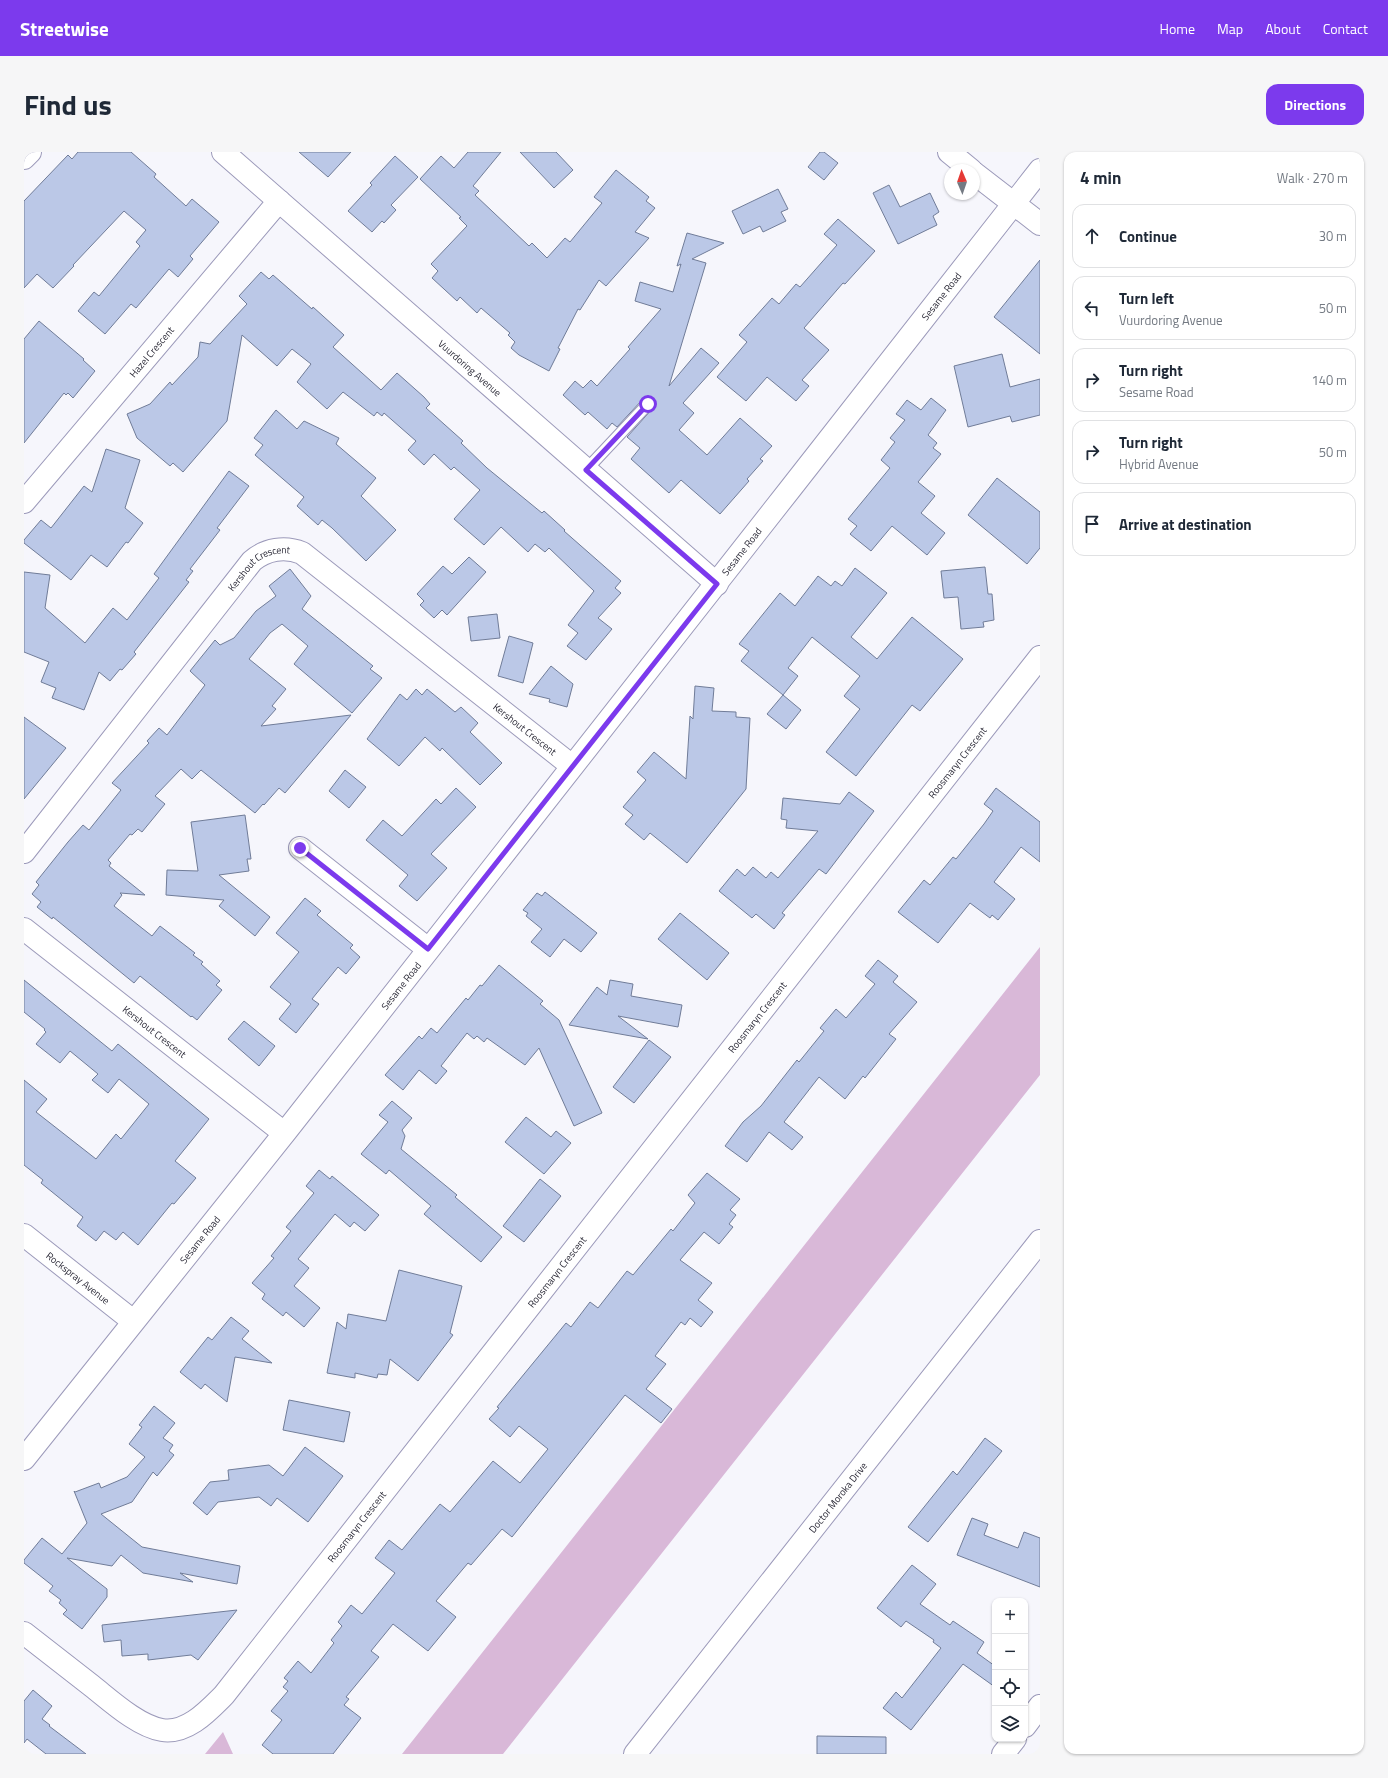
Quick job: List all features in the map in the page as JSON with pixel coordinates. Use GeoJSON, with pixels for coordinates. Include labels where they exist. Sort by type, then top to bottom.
{"type":"FeatureCollection","features":[{"type":"Feature","properties":{"kind":"street"},"geometry":{"type":"LineString","coordinates":[[24,158],[30,152]]}},
{"type":"Feature","properties":{"kind":"street","name":"Vuurdoring Avenue"},"geometry":{"type":"LineString","coordinates":[[223,152],[717,584]]}},
{"type":"Feature","properties":{"kind":"street"},"geometry":{"type":"LineString","coordinates":[[948,152],[963,164]]}},
{"type":"Feature","properties":{"kind":"street","name":"Sesame Road"},"geometry":{"type":"LineString","coordinates":[[24,1459],[132,1321],[284,1133],[717,584],[1040,170]]}},
{"type":"Feature","properties":{"kind":"street"},"geometry":{"type":"LineString","coordinates":[[980,178],[1040,224]]}},
{"type":"Feature","properties":{"kind":"street","name":"Hazel Crescent"},"geometry":{"type":"LineString","coordinates":[[24,502],[279,201]]}},
{"type":"Feature","properties":{"kind":"street","name":"Kershout Crescent"},"geometry":{"type":"LineString","coordinates":[[24,852],[252,561],[267,552],[278,549],[292,549],[302,553],[572,766]]}},
{"type":"Feature","properties":{"kind":"street","name":"Roosmaryn Crescent"},"geometry":{"type":"LineString","coordinates":[[24,1633],[125,1711],[148,1726],[163,1730],[177,1729],[205,1715],[224,1695],[1040,657]]}},
{"type":"Feature","properties":{"kind":"street"},"geometry":{"type":"LineString","coordinates":[[300,848],[428,949]]}},
{"type":"Feature","properties":{"kind":"street","name":"Kershout Crescent"},"geometry":{"type":"LineString","coordinates":[[24,929],[284,1133]]}},
{"type":"Feature","properties":{"kind":"street","name":"Rockspray Avenue"},"geometry":{"type":"LineString","coordinates":[[24,1235],[132,1321]]}},
{"type":"Feature","properties":{"kind":"street","name":"Doctor Moroka Drive"},"geometry":{"type":"LineString","coordinates":[[635,1754],[1040,1241]]}},
{"type":"Feature","properties":{"kind":"street"},"geometry":{"type":"LineString","coordinates":[[1028,1722],[1040,1706]]}},
{"type":"Feature","properties":{"kind":"street"},"geometry":{"type":"LineString","coordinates":[[1003,1754],[1013,1742]]}},
{"type":"Feature","properties":{"kind":"lane"},"geometry":{"type":"LineString","coordinates":[[586,470],[648,404]]}},
{"type":"Feature","properties":{"kind":"shaded area"},"geometry":{"type":"Polygon","coordinates":[[[1040,947],[1040,1075],[503,1754],[402,1754],[1040,947]]]}},
{"type":"Feature","properties":{"kind":"shaded area"},"geometry":{"type":"Polygon","coordinates":[[[223,1732],[233,1754],[205,1754],[223,1732]]]}},
{"type":"Feature","properties":{"kind":"building"},"geometry":{"type":"Polygon","coordinates":[[[78,152],[131,152],[156,174],[154,177],[186,206],[192,199],[219,222],[190,256],[193,259],[178,277],[169,269],[136,308],[131,304],[105,334],[78,311],[94,292],[99,296],[140,246],[136,242],[146,230],[124,211],[53,288],[37,274],[24,288],[24,201],[68,155],[72,159],[78,152]]]}},
{"type":"Feature","properties":{"kind":"building"},"geometry":{"type":"Polygon","coordinates":[[[299,152],[351,152],[328,177],[299,152]]]}},
{"type":"Feature","properties":{"kind":"building"},"geometry":{"type":"Polygon","coordinates":[[[468,152],[501,152],[473,186],[479,191],[475,195],[529,246],[532,243],[547,258],[565,238],[570,242],[602,203],[594,197],[616,170],[649,197],[646,201],[655,208],[635,232],[649,238],[606,286],[599,280],[580,310],[578,309],[558,348],[560,349],[549,371],[519,355],[511,348],[515,342],[508,335],[510,333],[481,308],[477,313],[460,297],[457,301],[432,278],[438,271],[431,264],[467,226],[459,218],[461,217],[420,179],[441,156],[454,168],[468,152]]]}},
{"type":"Feature","properties":{"kind":"building"},"geometry":{"type":"Polygon","coordinates":[[[520,152],[556,152],[573,170],[554,188],[520,152]]]}},
{"type":"Feature","properties":{"kind":"building"},"geometry":{"type":"Polygon","coordinates":[[[820,152],[824,152],[838,163],[824,180],[808,167],[820,152]]]}},
{"type":"Feature","properties":{"kind":"building"},"geometry":{"type":"Polygon","coordinates":[[[395,156],[418,177],[391,205],[396,210],[384,223],[382,221],[372,232],[348,211],[372,185],[370,183],[395,156]]]}},
{"type":"Feature","properties":{"kind":"building"},"geometry":{"type":"Polygon","coordinates":[[[889,185],[900,207],[930,193],[939,212],[933,216],[937,225],[898,244],[873,193],[889,185]]]}},
{"type":"Feature","properties":{"kind":"building"},"geometry":{"type":"Polygon","coordinates":[[[778,189],[788,209],[781,212],[786,221],[763,232],[760,226],[743,234],[732,211],[778,189]]]}},
{"type":"Feature","properties":{"kind":"building"},"geometry":{"type":"Polygon","coordinates":[[[838,219],[875,251],[845,284],[843,283],[804,328],[829,350],[802,380],[809,386],[796,401],[767,377],[746,401],[717,377],[747,342],[739,335],[772,298],[779,304],[796,284],[800,287],[837,245],[824,234],[838,219]]]}},
{"type":"Feature","properties":{"kind":"building"},"geometry":{"type":"Polygon","coordinates":[[[687,233],[724,243],[692,259],[706,263],[669,386],[701,348],[719,363],[683,403],[694,413],[679,430],[707,455],[740,418],[772,446],[760,459],[763,461],[747,479],[749,481],[720,514],[681,480],[669,493],[631,459],[640,448],[627,437],[653,408],[655,402],[652,399],[649,397],[643,399],[617,427],[612,423],[607,429],[588,412],[585,415],[563,395],[575,381],[583,388],[591,380],[597,386],[630,349],[628,347],[661,309],[635,301],[640,282],[673,292],[681,264],[677,266],[687,233]]]}},
{"type":"Feature","properties":{"kind":"building"},"geometry":{"type":"Polygon","coordinates":[[[1040,260],[1040,354],[994,317],[1040,260]]]}},
{"type":"Feature","properties":{"kind":"building"},"geometry":{"type":"Polygon","coordinates":[[[261,272],[269,279],[273,275],[312,309],[313,307],[344,335],[333,347],[381,390],[397,373],[424,397],[430,404],[426,408],[463,441],[461,443],[487,468],[542,513],[544,511],[565,530],[564,531],[621,581],[615,588],[621,593],[598,618],[612,629],[586,660],[567,646],[578,633],[568,625],[594,591],[549,548],[545,552],[535,544],[528,552],[501,527],[484,545],[454,519],[480,490],[454,467],[451,470],[434,454],[424,465],[408,450],[416,441],[384,413],[382,416],[377,412],[374,416],[343,392],[327,409],[297,382],[311,364],[292,349],[277,366],[242,335],[227,421],[183,472],[173,463],[170,466],[137,438],[127,414],[150,404],[170,382],[172,385],[198,357],[200,342],[210,344],[247,304],[239,296],[261,272]]]}},
{"type":"Feature","properties":{"kind":"building"},"geometry":{"type":"Polygon","coordinates":[[[39,321],[84,359],[83,360],[95,371],[73,398],[68,393],[66,395],[64,393],[24,443],[24,339],[39,321]]]}},
{"type":"Feature","properties":{"kind":"building"},"geometry":{"type":"Polygon","coordinates":[[[1002,354],[1010,387],[1040,379],[1040,415],[1012,422],[1010,416],[968,427],[954,366],[1002,354]]]}},
{"type":"Feature","properties":{"kind":"building"},"geometry":{"type":"Polygon","coordinates":[[[931,398],[946,410],[928,435],[937,443],[933,448],[941,454],[918,482],[935,496],[921,513],[945,533],[927,555],[892,526],[871,551],[850,534],[857,526],[848,519],[890,468],[881,460],[895,442],[890,438],[905,420],[896,414],[907,400],[921,410],[931,398]]]}},
{"type":"Feature","properties":{"kind":"building"},"geometry":{"type":"Polygon","coordinates":[[[276,410],[297,429],[304,421],[339,438],[336,444],[376,478],[361,496],[396,530],[366,561],[322,520],[318,525],[297,506],[304,497],[255,455],[263,445],[254,438],[276,410]]]}},
{"type":"Feature","properties":{"kind":"building"},"geometry":{"type":"Polygon","coordinates":[[[106,449],[140,460],[125,508],[143,523],[107,567],[91,555],[71,580],[24,543],[24,540],[41,520],[51,528],[84,486],[92,492],[106,449]]]}},
{"type":"Feature","properties":{"kind":"building"},"geometry":{"type":"Polygon","coordinates":[[[229,471],[249,486],[217,528],[220,530],[190,569],[193,571],[186,580],[189,582],[134,652],[136,654],[110,681],[99,672],[84,710],[52,698],[56,688],[41,682],[49,662],[24,652],[24,572],[50,575],[45,608],[85,643],[113,608],[127,620],[159,578],[154,574],[229,471]]]}},
{"type":"Feature","properties":{"kind":"building"},"geometry":{"type":"Polygon","coordinates":[[[997,478],[1040,512],[1040,548],[1027,564],[968,515],[997,478]]]}},
{"type":"Feature","properties":{"kind":"building"},"geometry":{"type":"Polygon","coordinates":[[[469,557],[486,572],[447,615],[442,610],[434,618],[420,605],[424,601],[417,594],[443,566],[452,574],[469,557]]]}},
{"type":"Feature","properties":{"kind":"building"},"geometry":{"type":"Polygon","coordinates":[[[985,567],[988,594],[992,594],[994,620],[983,622],[984,627],[961,629],[958,597],[944,598],[941,571],[985,567]]]}},
{"type":"Feature","properties":{"kind":"building"},"geometry":{"type":"Polygon","coordinates":[[[855,568],[887,593],[851,637],[877,659],[912,617],[963,659],[920,711],[912,705],[856,776],[826,752],[860,709],[844,696],[860,676],[812,637],[788,668],[798,676],[783,695],[741,661],[749,651],[739,644],[780,593],[795,606],[818,576],[831,586],[835,581],[842,586],[855,568]]]}},
{"type":"Feature","properties":{"kind":"building"},"geometry":{"type":"Polygon","coordinates":[[[290,569],[311,596],[302,609],[373,666],[370,669],[382,678],[352,713],[294,664],[308,646],[282,624],[270,633],[249,659],[286,689],[272,706],[276,709],[261,726],[351,715],[285,793],[279,788],[255,813],[201,770],[192,779],[181,769],[155,796],[165,804],[142,832],[138,829],[132,835],[130,834],[108,860],[111,863],[109,866],[145,895],[120,893],[122,895],[114,906],[152,936],[160,926],[195,953],[193,955],[203,962],[201,964],[220,981],[216,985],[222,990],[197,1020],[192,1016],[191,1017],[140,976],[134,983],[53,917],[52,919],[37,907],[41,902],[32,894],[39,885],[36,882],[68,842],[83,825],[89,830],[121,790],[112,783],[149,743],[147,741],[159,728],[167,735],[205,685],[190,671],[215,640],[220,645],[234,638],[256,611],[276,596],[269,586],[290,569]]]}},
{"type":"Feature","properties":{"kind":"building"},"geometry":{"type":"Polygon","coordinates":[[[497,614],[500,638],[471,641],[468,617],[497,614]]]}},
{"type":"Feature","properties":{"kind":"building"},"geometry":{"type":"Polygon","coordinates":[[[509,636],[533,643],[523,683],[498,676],[509,636]]]}},
{"type":"Feature","properties":{"kind":"building"},"geometry":{"type":"Polygon","coordinates":[[[551,666],[573,684],[567,707],[549,702],[550,699],[529,694],[551,666]]]}},
{"type":"Feature","properties":{"kind":"building"},"geometry":{"type":"Polygon","coordinates":[[[695,686],[714,688],[712,711],[736,712],[736,717],[750,718],[746,789],[687,863],[650,833],[644,840],[625,824],[633,815],[623,807],[646,780],[637,772],[654,752],[686,779],[690,716],[693,719],[695,686]]]}},
{"type":"Feature","properties":{"kind":"building"},"geometry":{"type":"Polygon","coordinates":[[[416,689],[422,695],[427,689],[455,712],[461,707],[478,723],[470,732],[502,763],[480,785],[442,748],[440,751],[425,737],[399,766],[367,739],[400,694],[407,700],[416,689]]]}},
{"type":"Feature","properties":{"kind":"building"},"geometry":{"type":"Polygon","coordinates":[[[783,695],[801,710],[786,729],[767,714],[783,695]]]}},
{"type":"Feature","properties":{"kind":"building"},"geometry":{"type":"Polygon","coordinates":[[[24,717],[66,748],[24,799],[24,717]]]}},
{"type":"Feature","properties":{"kind":"building"},"geometry":{"type":"Polygon","coordinates":[[[345,770],[366,787],[349,808],[329,791],[345,770]]]}},
{"type":"Feature","properties":{"kind":"building"},"geometry":{"type":"Polygon","coordinates":[[[456,788],[476,807],[431,854],[447,868],[417,901],[399,886],[408,875],[366,840],[383,820],[402,836],[436,799],[441,804],[456,788]]]}},
{"type":"Feature","properties":{"kind":"building"},"geometry":{"type":"Polygon","coordinates":[[[996,788],[1040,822],[1040,862],[1021,847],[994,882],[1015,899],[998,920],[992,915],[990,918],[970,903],[938,943],[898,912],[924,880],[930,885],[953,857],[956,859],[984,824],[993,811],[984,804],[996,788]]]}},
{"type":"Feature","properties":{"kind":"building"},"geometry":{"type":"Polygon","coordinates":[[[849,792],[874,811],[826,874],[819,869],[782,913],[785,915],[774,929],[756,914],[752,918],[719,891],[737,869],[745,876],[753,867],[766,878],[771,872],[778,878],[818,831],[786,828],[787,820],[781,819],[783,798],[840,804],[849,792]]]}},
{"type":"Feature","properties":{"kind":"building"},"geometry":{"type":"Polygon","coordinates":[[[245,815],[251,859],[247,859],[249,871],[219,875],[270,917],[255,936],[219,906],[224,900],[166,895],[167,870],[198,871],[191,822],[245,815]]]}},
{"type":"Feature","properties":{"kind":"building"},"geometry":{"type":"Polygon","coordinates":[[[545,892],[597,933],[581,952],[564,939],[550,957],[531,942],[542,929],[526,916],[528,913],[523,910],[537,893],[542,896],[545,892]]]}},
{"type":"Feature","properties":{"kind":"building"},"geometry":{"type":"Polygon","coordinates":[[[305,898],[321,911],[317,915],[353,945],[350,948],[360,957],[346,974],[338,967],[312,999],[319,1004],[296,1033],[279,1019],[291,1004],[270,987],[299,952],[276,933],[305,898]]]}},
{"type":"Feature","properties":{"kind":"building"},"geometry":{"type":"Polygon","coordinates":[[[680,913],[729,953],[707,980],[658,939],[680,913]]]}},
{"type":"Feature","properties":{"kind":"building"},"geometry":{"type":"Polygon","coordinates":[[[878,960],[898,976],[893,982],[917,1002],[889,1034],[896,1039],[865,1078],[863,1076],[845,1099],[819,1077],[784,1122],[803,1137],[792,1150],[769,1132],[747,1162],[725,1146],[743,1122],[761,1106],[797,1060],[799,1062],[824,1031],[820,1028],[836,1009],[846,1018],[875,984],[865,976],[878,960]]]}},
{"type":"Feature","properties":{"kind":"building"},"geometry":{"type":"Polygon","coordinates":[[[499,965],[543,1001],[540,1004],[559,1020],[602,1113],[574,1126],[539,1048],[525,1065],[487,1038],[484,1042],[477,1036],[474,1039],[467,1033],[441,1066],[447,1071],[436,1084],[419,1070],[403,1090],[385,1075],[419,1036],[422,1039],[431,1028],[437,1033],[466,998],[468,1000],[480,985],[482,986],[499,965]]]}},
{"type":"Feature","properties":{"kind":"building"},"geometry":{"type":"Polygon","coordinates":[[[24,980],[112,1051],[118,1044],[209,1119],[175,1161],[196,1178],[174,1204],[172,1203],[138,1245],[123,1232],[116,1240],[104,1231],[96,1241],[77,1226],[83,1217],[41,1183],[43,1180],[24,1165],[24,1080],[47,1099],[36,1112],[96,1159],[116,1134],[121,1139],[149,1104],[119,1079],[108,1093],[92,1080],[98,1074],[70,1051],[60,1063],[36,1044],[46,1032],[44,1030],[45,1029],[24,1012],[24,980]]]}},
{"type":"Feature","properties":{"kind":"building"},"geometry":{"type":"Polygon","coordinates":[[[610,980],[633,984],[631,996],[682,1005],[678,1027],[618,1016],[648,1039],[569,1025],[597,987],[607,995],[610,980]]]}},
{"type":"Feature","properties":{"kind":"building"},"geometry":{"type":"Polygon","coordinates":[[[244,1021],[275,1046],[259,1066],[228,1039],[244,1021]]]}},
{"type":"Feature","properties":{"kind":"building"},"geometry":{"type":"Polygon","coordinates":[[[649,1040],[671,1057],[634,1103],[613,1087],[649,1040]]]}},
{"type":"Feature","properties":{"kind":"building"},"geometry":{"type":"Polygon","coordinates":[[[392,1101],[412,1118],[402,1130],[405,1136],[401,1149],[457,1195],[455,1197],[502,1237],[481,1262],[424,1214],[431,1206],[389,1170],[386,1174],[361,1154],[388,1122],[379,1115],[392,1101]]]}},
{"type":"Feature","properties":{"kind":"building"},"geometry":{"type":"Polygon","coordinates":[[[526,1117],[551,1137],[556,1131],[571,1143],[544,1174],[505,1142],[526,1117]]]}},
{"type":"Feature","properties":{"kind":"building"},"geometry":{"type":"Polygon","coordinates":[[[319,1170],[330,1179],[332,1176],[379,1215],[365,1231],[354,1222],[350,1227],[335,1214],[298,1259],[309,1268],[294,1286],[320,1308],[304,1327],[286,1312],[283,1316],[262,1299],[265,1294],[252,1283],[274,1258],[271,1256],[291,1231],[286,1227],[314,1193],[306,1186],[319,1170]]]}},
{"type":"Feature","properties":{"kind":"building"},"geometry":{"type":"Polygon","coordinates":[[[707,1173],[740,1199],[730,1210],[736,1215],[729,1224],[733,1227],[719,1244],[704,1232],[680,1260],[712,1283],[698,1300],[713,1312],[701,1327],[690,1318],[685,1325],[681,1322],[655,1356],[666,1364],[646,1389],[672,1409],[661,1423],[625,1395],[512,1537],[502,1529],[471,1565],[468,1563],[436,1601],[456,1617],[428,1651],[393,1624],[371,1651],[379,1657],[346,1697],[349,1699],[344,1705],[361,1718],[333,1754],[273,1754],[262,1745],[282,1720],[271,1711],[288,1691],[283,1687],[288,1681],[284,1678],[298,1661],[311,1673],[334,1643],[331,1640],[342,1626],[338,1622],[351,1605],[362,1614],[395,1573],[375,1558],[389,1540],[402,1550],[440,1504],[450,1512],[493,1461],[520,1483],[548,1449],[519,1426],[510,1437],[489,1419],[499,1408],[497,1407],[566,1323],[571,1327],[590,1302],[598,1308],[627,1271],[633,1275],[671,1229],[673,1231],[695,1203],[688,1195],[707,1173]]]}},
{"type":"Feature","properties":{"kind":"building"},"geometry":{"type":"Polygon","coordinates":[[[540,1179],[561,1196],[524,1242],[503,1226],[540,1179]]]}},
{"type":"Feature","properties":{"kind":"building"},"geometry":{"type":"Polygon","coordinates":[[[399,1270],[462,1286],[450,1333],[453,1335],[418,1381],[390,1359],[387,1375],[378,1374],[377,1378],[355,1373],[355,1378],[327,1373],[337,1322],[346,1329],[348,1314],[386,1321],[399,1270]]]}},
{"type":"Feature","properties":{"kind":"building"},"geometry":{"type":"Polygon","coordinates":[[[231,1317],[249,1331],[242,1339],[272,1363],[235,1357],[227,1402],[205,1384],[201,1389],[180,1372],[208,1337],[212,1340],[231,1317]]]}},
{"type":"Feature","properties":{"kind":"building"},"geometry":{"type":"Polygon","coordinates":[[[289,1400],[350,1412],[344,1442],[283,1430],[289,1400]]]}},
{"type":"Feature","properties":{"kind":"building"},"geometry":{"type":"Polygon","coordinates":[[[154,1406],[175,1423],[163,1438],[173,1445],[169,1451],[174,1455],[157,1476],[153,1472],[132,1502],[101,1514],[142,1547],[240,1566],[237,1584],[180,1573],[193,1582],[143,1573],[121,1555],[112,1566],[67,1558],[107,1589],[107,1597],[82,1629],[63,1614],[67,1610],[59,1603],[61,1600],[49,1591],[53,1586],[24,1563],[24,1560],[42,1538],[62,1554],[87,1523],[74,1491],[75,1492],[99,1483],[101,1488],[127,1477],[145,1457],[129,1444],[142,1427],[139,1425],[154,1406]]]}},
{"type":"Feature","properties":{"kind":"building"},"geometry":{"type":"Polygon","coordinates":[[[985,1438],[1002,1451],[928,1542],[908,1527],[953,1471],[957,1475],[985,1438]]]}},
{"type":"Feature","properties":{"kind":"building"},"geometry":{"type":"Polygon","coordinates":[[[305,1447],[343,1476],[308,1522],[277,1498],[271,1506],[259,1497],[218,1502],[207,1515],[193,1503],[210,1482],[229,1480],[228,1470],[269,1465],[283,1476],[305,1447]]]}},
{"type":"Feature","properties":{"kind":"building"},"geometry":{"type":"Polygon","coordinates":[[[972,1518],[988,1524],[984,1535],[1018,1548],[1024,1532],[1040,1538],[1040,1587],[957,1555],[972,1518]]]}},
{"type":"Feature","properties":{"kind":"building"},"geometry":{"type":"Polygon","coordinates":[[[912,1565],[936,1584],[920,1604],[950,1625],[953,1621],[984,1642],[977,1653],[992,1664],[992,1685],[963,1664],[911,1730],[883,1708],[896,1692],[902,1698],[941,1648],[933,1642],[934,1640],[906,1621],[901,1627],[877,1608],[912,1565]]]}},
{"type":"Feature","properties":{"kind":"building"},"geometry":{"type":"Polygon","coordinates":[[[237,1610],[198,1660],[191,1655],[148,1660],[148,1654],[122,1656],[121,1640],[104,1642],[102,1625],[237,1610]]]}},
{"type":"Feature","properties":{"kind":"building"},"geometry":{"type":"Polygon","coordinates":[[[33,1690],[52,1706],[42,1719],[86,1754],[46,1754],[27,1739],[24,1743],[24,1701],[33,1690]]]}},
{"type":"Feature","properties":{"kind":"building"},"geometry":{"type":"Polygon","coordinates":[[[817,1736],[886,1737],[886,1754],[817,1754],[817,1736]]]}},
{"type":"Feature","properties":{"kind":"route"},"geometry":{"type":"LineString","coordinates":[[300,848],[428,949],[717,584],[586,470],[605,452],[648,404]]}}]}
